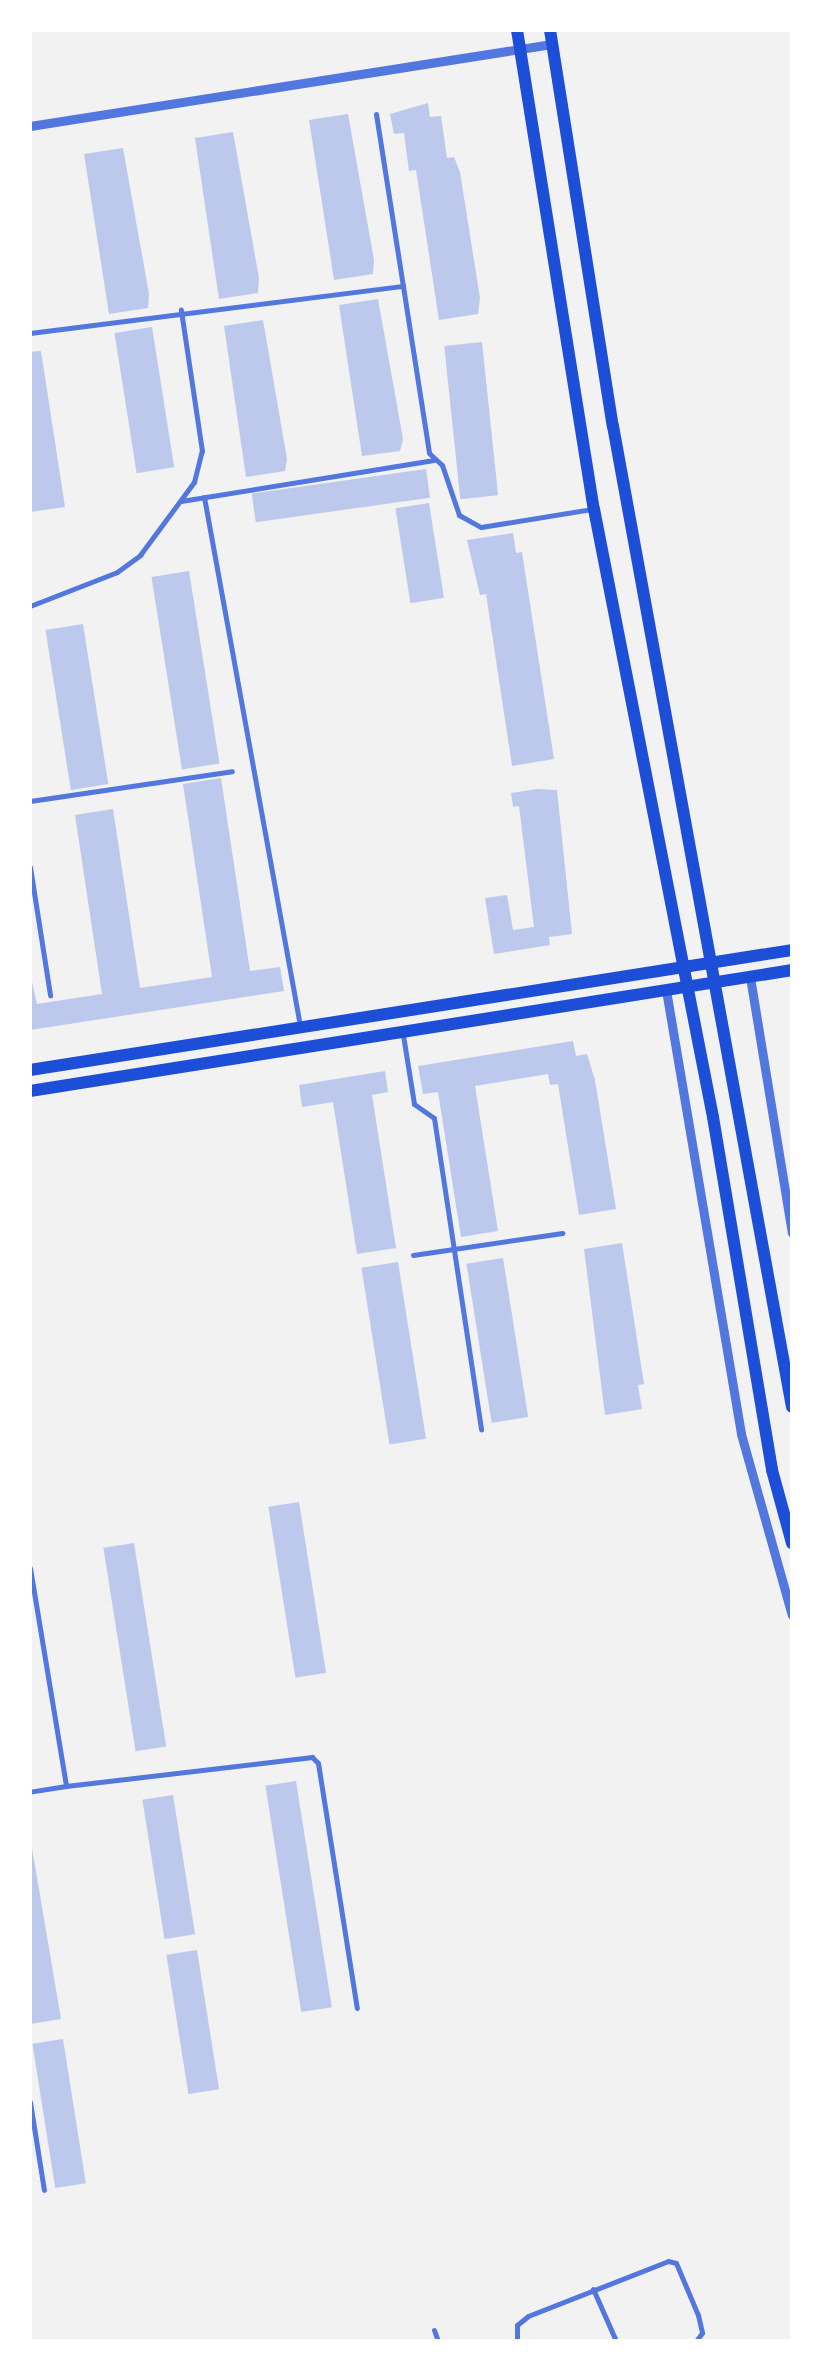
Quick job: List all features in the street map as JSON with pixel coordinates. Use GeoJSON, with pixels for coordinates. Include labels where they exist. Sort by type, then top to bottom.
{"type":"FeatureCollection","features":[{"type":"Feature","properties":{"kind":"main road"},"geometry":{"type":"LineString","coordinates":[[518,30],[594,509],[729,1213],[772,1470],[792,1543]]}},
{"type":"Feature","properties":{"kind":"main road"},"geometry":{"type":"LineString","coordinates":[[551,37],[613,426],[792,1407]]}},
{"type":"Feature","properties":{"kind":"main road"},"geometry":{"type":"LineString","coordinates":[[30,1070],[792,950]]}},
{"type":"Feature","properties":{"kind":"main road"},"geometry":{"type":"LineString","coordinates":[[30,1091],[792,970]]}},
{"type":"Feature","properties":{"kind":"street"},"geometry":{"type":"LineString","coordinates":[[30,126],[520,49],[551,37]]}},
{"type":"Feature","properties":{"kind":"street"},"geometry":{"type":"LineString","coordinates":[[750,977],[792,1233]]}},
{"type":"Feature","properties":{"kind":"street"},"geometry":{"type":"LineString","coordinates":[[666,990],[741,1434],[792,1615]]}},
{"type":"Feature","properties":{"kind":"lane"},"geometry":{"type":"LineString","coordinates":[[376,114],[434,460],[469,524],[594,509]]}},
{"type":"Feature","properties":{"kind":"lane"},"geometry":{"type":"LineString","coordinates":[[30,333],[181,310],[222,314],[403,286]]}},
{"type":"Feature","properties":{"kind":"lane"},"geometry":{"type":"LineString","coordinates":[[30,606],[117,572],[140,556],[182,501],[202,451],[181,310]]}},
{"type":"Feature","properties":{"kind":"lane"},"geometry":{"type":"LineString","coordinates":[[182,501],[434,460]]}},
{"type":"Feature","properties":{"kind":"lane"},"geometry":{"type":"LineString","coordinates":[[204,498],[300,1028]]}},
{"type":"Feature","properties":{"kind":"lane"},"geometry":{"type":"LineString","coordinates":[[30,801],[232,771]]}},
{"type":"Feature","properties":{"kind":"lane"},"geometry":{"type":"LineString","coordinates":[[30,866],[50,995]]}},
{"type":"Feature","properties":{"kind":"lane"},"geometry":{"type":"LineString","coordinates":[[403,1032],[414,1104],[434,1118],[480,1428]]}},
{"type":"Feature","properties":{"kind":"lane"},"geometry":{"type":"LineString","coordinates":[[413,1255],[562,1233]]}},
{"type":"Feature","properties":{"kind":"lane"},"geometry":{"type":"LineString","coordinates":[[30,1568],[66,1786]]}},
{"type":"Feature","properties":{"kind":"lane"},"geometry":{"type":"LineString","coordinates":[[30,1792],[312,1757],[318,1763],[357,2008]]}},
{"type":"Feature","properties":{"kind":"lane"},"geometry":{"type":"LineString","coordinates":[[30,2102],[44,2190]]}},
{"type":"Feature","properties":{"kind":"lane"},"geometry":{"type":"LineString","coordinates":[[517,2341],[517,2325],[528,2316],[656,2262],[676,2263],[698,2315],[702,2333],[696,2341]]}},
{"type":"Feature","properties":{"kind":"lane"},"geometry":{"type":"LineString","coordinates":[[593,2289],[616,2341]]}},
{"type":"Feature","properties":{"kind":"lane"},"geometry":{"type":"LineString","coordinates":[[434,2330],[438,2341]]}},
{"type":"Feature","properties":{"kind":"building"},"geometry":{"type":"Polygon","coordinates":[[[428,103],[430,117],[441,116],[447,158],[454,157],[460,172],[480,298],[478,314],[439,320],[416,170],[409,171],[404,133],[394,134],[390,114],[428,103]]]}},
{"type":"Feature","properties":{"kind":"building"},"geometry":{"type":"Polygon","coordinates":[[[348,114],[374,260],[373,274],[334,280],[309,120],[348,114]]]}},
{"type":"Feature","properties":{"kind":"building"},"geometry":{"type":"Polygon","coordinates":[[[233,132],[259,278],[258,293],[219,299],[195,138],[233,132]]]}},
{"type":"Feature","properties":{"kind":"building"},"geometry":{"type":"Polygon","coordinates":[[[123,148],[149,294],[148,308],[109,314],[84,154],[123,148]]]}},
{"type":"Feature","properties":{"kind":"building"},"geometry":{"type":"Polygon","coordinates":[[[378,299],[403,439],[400,451],[362,456],[339,305],[378,299]]]}},
{"type":"Feature","properties":{"kind":"building"},"geometry":{"type":"Polygon","coordinates":[[[263,320],[287,459],[285,471],[246,477],[224,326],[263,320]]]}},
{"type":"Feature","properties":{"kind":"building"},"geometry":{"type":"Polygon","coordinates":[[[152,327],[174,467],[137,473],[114,333],[152,327]]]}},
{"type":"Feature","properties":{"kind":"building"},"geometry":{"type":"Polygon","coordinates":[[[482,342],[498,495],[460,499],[444,346],[482,342]]]}},
{"type":"Feature","properties":{"kind":"building"},"geometry":{"type":"Polygon","coordinates":[[[41,351],[65,507],[30,512],[30,352],[41,351]]]}},
{"type":"Feature","properties":{"kind":"building"},"geometry":{"type":"Polygon","coordinates":[[[426,469],[430,498],[256,522],[252,493],[426,469]]]}},
{"type":"Feature","properties":{"kind":"building"},"geometry":{"type":"Polygon","coordinates":[[[429,503],[444,598],[410,603],[395,508],[429,503]]]}},
{"type":"Feature","properties":{"kind":"building"},"geometry":{"type":"Polygon","coordinates":[[[513,533],[516,553],[522,552],[554,759],[512,766],[486,594],[480,595],[467,540],[513,533]]]}},
{"type":"Feature","properties":{"kind":"building"},"geometry":{"type":"Polygon","coordinates":[[[189,571],[220,764],[182,770],[151,577],[189,571]]]}},
{"type":"Feature","properties":{"kind":"building"},"geometry":{"type":"Polygon","coordinates":[[[83,624],[108,784],[71,790],[45,630],[83,624]]]}},
{"type":"Feature","properties":{"kind":"building"},"geometry":{"type":"Polygon","coordinates":[[[221,778],[250,971],[280,967],[284,991],[30,1030],[30,973],[37,1004],[102,994],[75,815],[113,809],[140,988],[212,977],[183,784],[221,778]]]}},
{"type":"Feature","properties":{"kind":"building"},"geometry":{"type":"Polygon","coordinates":[[[557,790],[572,934],[549,937],[550,945],[494,954],[485,898],[507,895],[513,930],[534,927],[519,806],[513,807],[511,793],[557,790]]]}},
{"type":"Feature","properties":{"kind":"building"},"geometry":{"type":"Polygon","coordinates":[[[573,1041],[576,1056],[587,1054],[595,1080],[616,1209],[579,1215],[558,1084],[550,1085],[548,1074],[475,1086],[498,1231],[461,1237],[438,1092],[423,1094],[418,1066],[573,1041]]]}},
{"type":"Feature","properties":{"kind":"building"},"geometry":{"type":"Polygon","coordinates":[[[385,1071],[388,1092],[372,1095],[396,1248],[357,1254],[333,1102],[302,1107],[299,1085],[385,1071]]]}},
{"type":"Feature","properties":{"kind":"building"},"geometry":{"type":"Polygon","coordinates":[[[622,1243],[644,1384],[638,1385],[642,1409],[605,1415],[584,1249],[622,1243]]]}},
{"type":"Feature","properties":{"kind":"building"},"geometry":{"type":"Polygon","coordinates":[[[503,1258],[528,1417],[492,1423],[466,1264],[503,1258]]]}},
{"type":"Feature","properties":{"kind":"building"},"geometry":{"type":"Polygon","coordinates":[[[398,1262],[426,1439],[389,1445],[361,1268],[398,1262]]]}},
{"type":"Feature","properties":{"kind":"building"},"geometry":{"type":"Polygon","coordinates":[[[299,1502],[326,1673],[295,1678],[268,1507],[299,1502]]]}},
{"type":"Feature","properties":{"kind":"building"},"geometry":{"type":"Polygon","coordinates":[[[134,1543],[166,1746],[136,1751],[103,1548],[134,1543]]]}},
{"type":"Feature","properties":{"kind":"building"},"geometry":{"type":"Polygon","coordinates":[[[296,1781],[332,2007],[301,2012],[265,1786],[296,1781]]]}},
{"type":"Feature","properties":{"kind":"building"},"geometry":{"type":"Polygon","coordinates":[[[173,1795],[195,1934],[164,1939],[142,1800],[173,1795]]]}},
{"type":"Feature","properties":{"kind":"building"},"geometry":{"type":"Polygon","coordinates":[[[30,1836],[61,2019],[30,2024],[30,1836]]]}},
{"type":"Feature","properties":{"kind":"building"},"geometry":{"type":"Polygon","coordinates":[[[197,1950],[219,2089],[188,2094],[166,1955],[197,1950]]]}},
{"type":"Feature","properties":{"kind":"building"},"geometry":{"type":"Polygon","coordinates":[[[63,2039],[86,2183],[55,2188],[32,2044],[63,2039]]]}}]}
